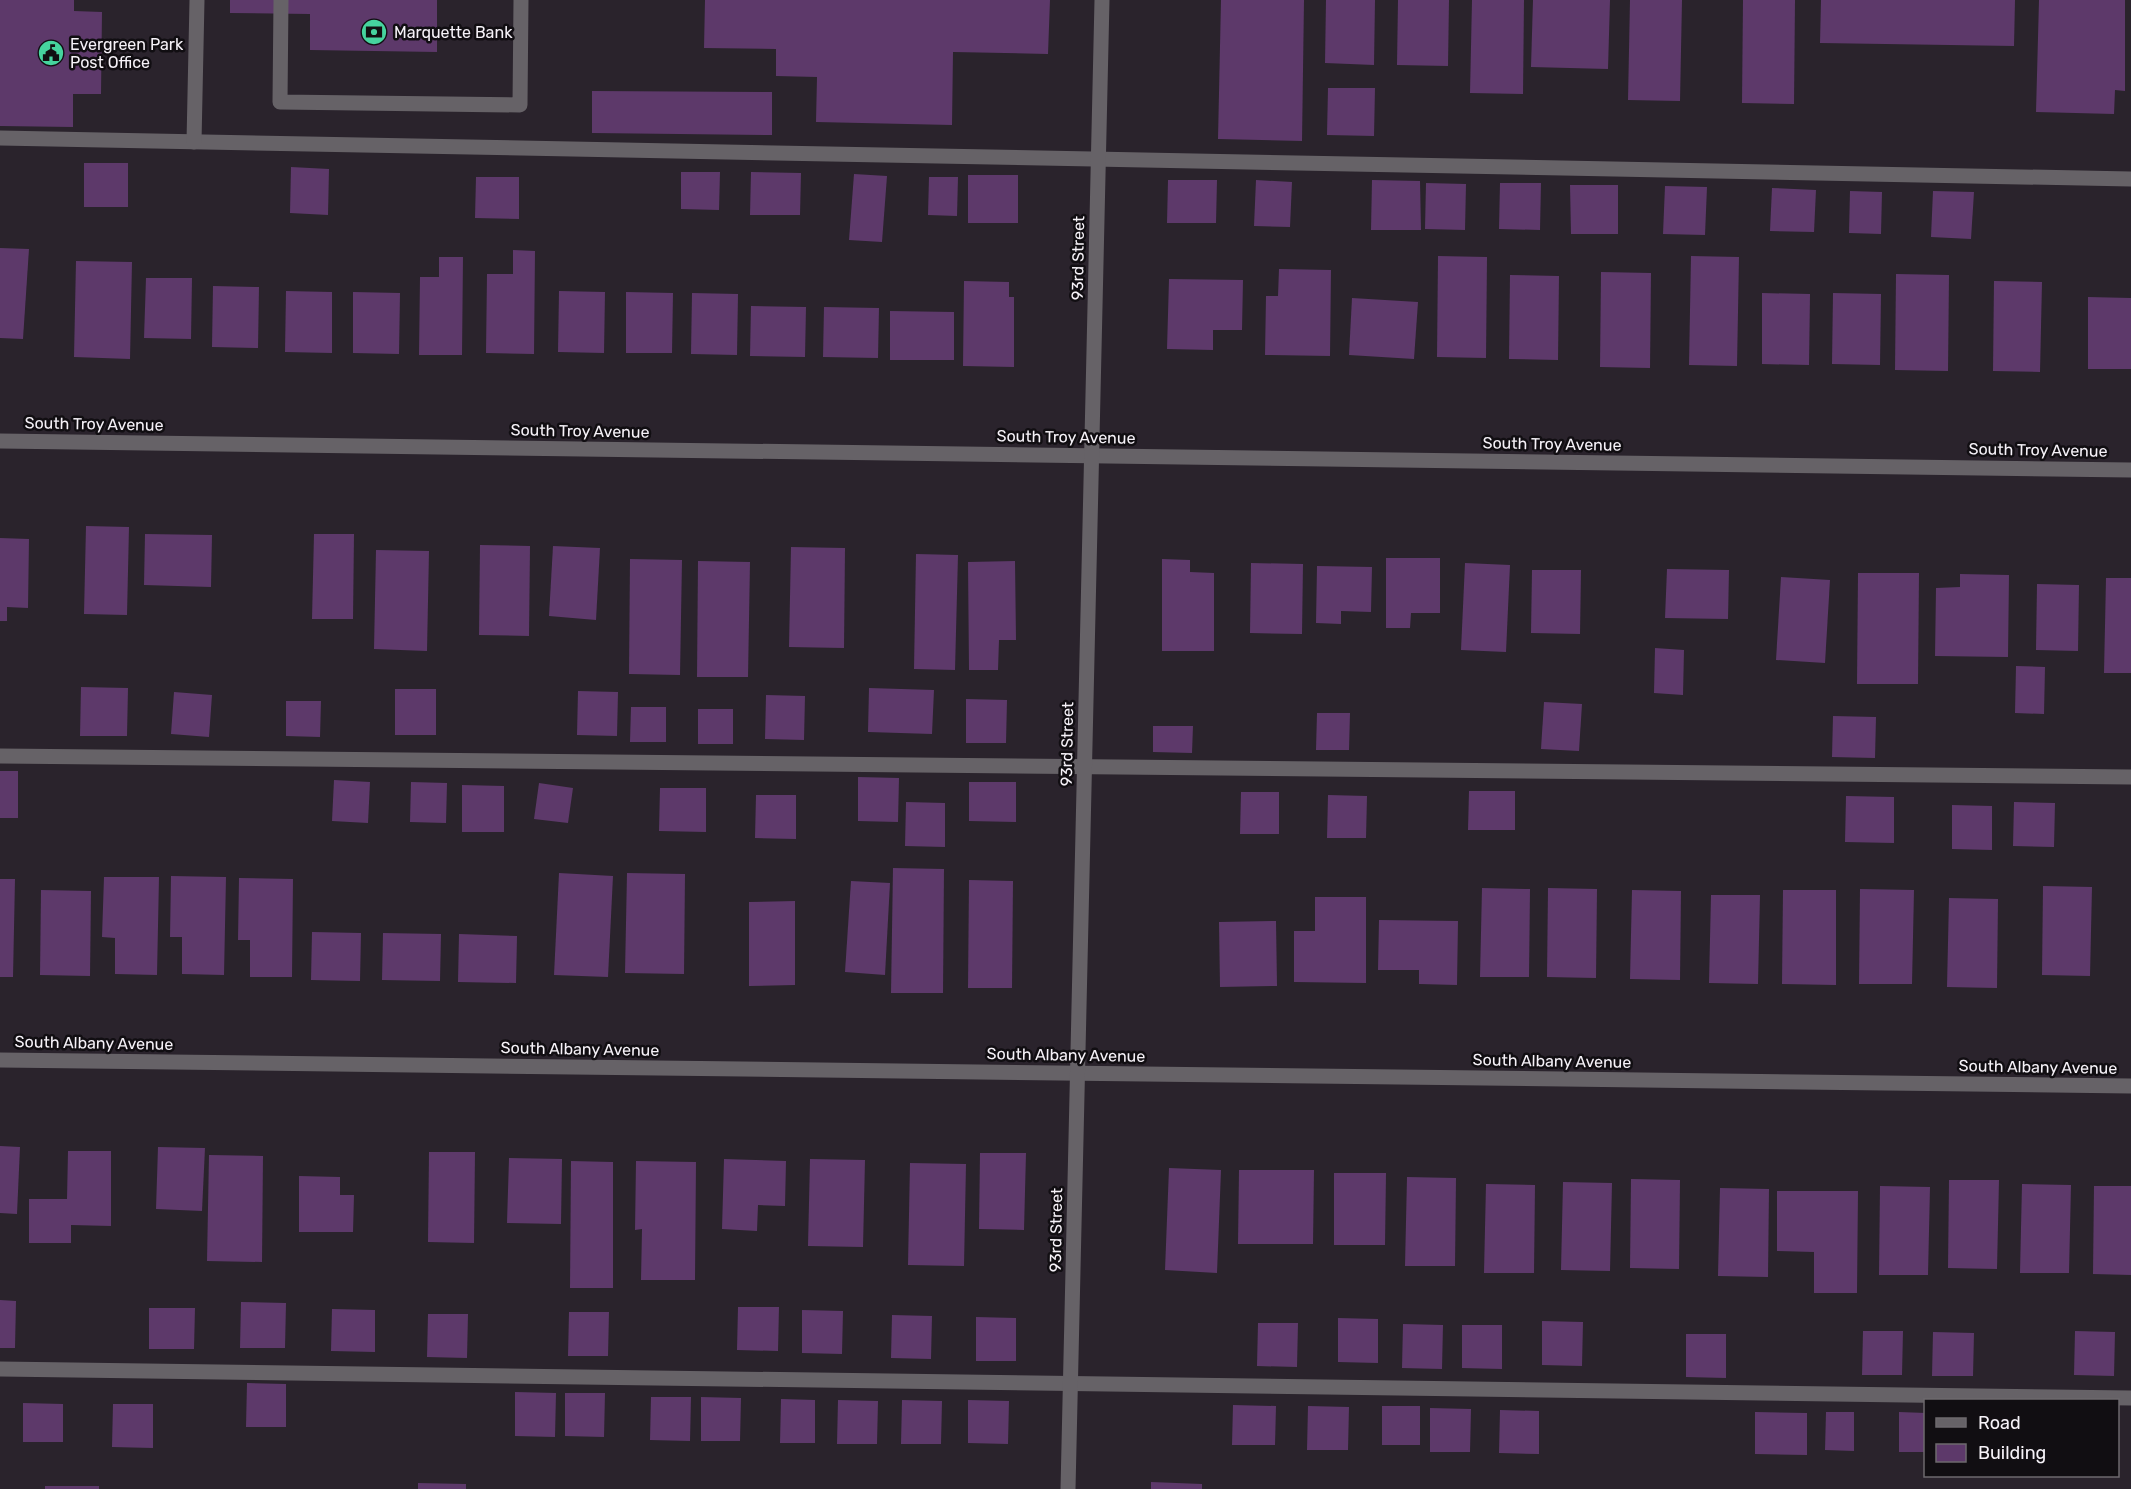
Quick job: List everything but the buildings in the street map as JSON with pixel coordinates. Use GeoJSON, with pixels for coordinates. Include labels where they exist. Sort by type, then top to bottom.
{"type":"FeatureCollection","features":[{"type":"Feature","properties":{"kind":"street"},"geometry":{"type":"LineString","coordinates":[[194,142],[197,0]]}},
{"type":"Feature","properties":{"kind":"street"},"geometry":{"type":"LineString","coordinates":[[281,0],[279,102],[520,105],[521,0]]}},
{"type":"Feature","properties":{"kind":"street","name":"93rd Street"},"geometry":{"type":"LineString","coordinates":[[1068,1489],[1102,0]]}},
{"type":"Feature","properties":{"kind":"street"},"geometry":{"type":"LineString","coordinates":[[0,138],[2131,179]]}},
{"type":"Feature","properties":{"kind":"street","name":"South Troy Avenue"},"geometry":{"type":"LineString","coordinates":[[0,441],[2131,470]]}},
{"type":"Feature","properties":{"kind":"street"},"geometry":{"type":"LineString","coordinates":[[0,756],[2131,777]]}},
{"type":"Feature","properties":{"kind":"street","name":"South Albany Avenue"},"geometry":{"type":"LineString","coordinates":[[0,1060],[2131,1086]]}},
{"type":"Feature","properties":{"kind":"street"},"geometry":{"type":"LineString","coordinates":[[0,1370],[2131,1398]]}},
{"type":"Feature","properties":{"kind":"place","name":"Marquette Bank"},"geometry":{"type":"Point","coordinates":[374,32]}},
{"type":"Feature","properties":{"kind":"place","name":"Evergreen Park Post Office"},"geometry":{"type":"Point","coordinates":[51,53]}}]}
